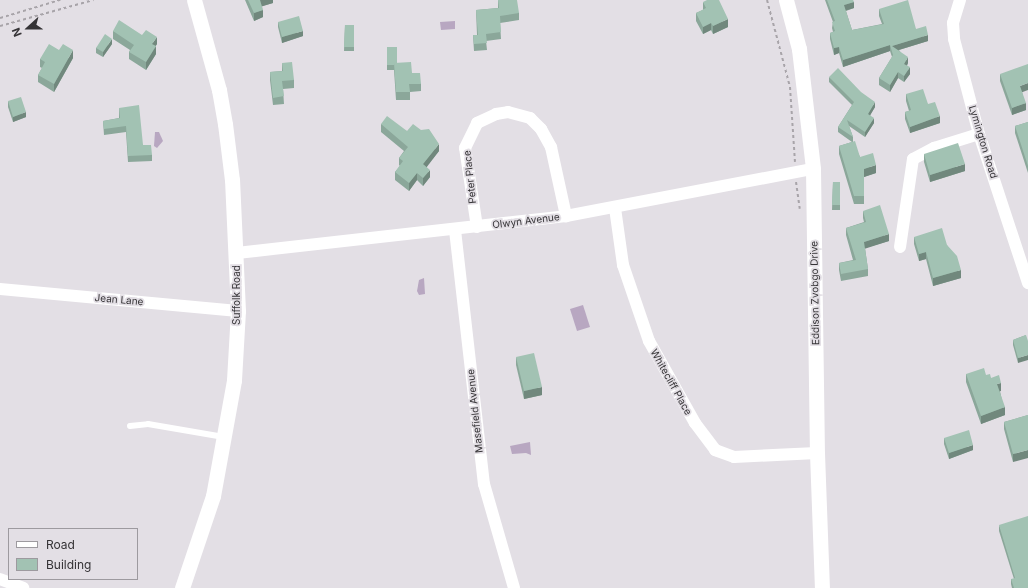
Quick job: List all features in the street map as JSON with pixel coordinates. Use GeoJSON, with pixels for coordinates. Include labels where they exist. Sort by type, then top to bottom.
{"type":"FeatureCollection","features":[{"type":"Feature","properties":{"kind":"street","name":"Suffolk Road"},"geometry":{"type":"LineString","coordinates":[[182,588],[213,496],[234,380],[238,311],[237,253],[225,124],[219,90],[194,0]]}},
{"type":"Feature","properties":{"kind":"street","name":"Eddison Zvobgo Drive"},"geometry":{"type":"LineString","coordinates":[[786,0],[799,49],[813,169],[817,453],[822,588]]}},
{"type":"Feature","properties":{"kind":"street","name":"Lymington Road"},"geometry":{"type":"LineString","coordinates":[[960,0],[953,23],[954,39],[978,134],[1028,283]]}},
{"type":"Feature","properties":{"kind":"street","name":"Peter Place"},"geometry":{"type":"LineString","coordinates":[[477,227],[465,148],[477,123],[502,113],[530,118],[541,129],[551,147],[566,216]]}},
{"type":"Feature","properties":{"kind":"street"},"geometry":{"type":"LineString","coordinates":[[900,247],[913,159],[934,148],[978,134]]}},
{"type":"Feature","properties":{"kind":"street","name":"Olwyn Avenue"},"geometry":{"type":"LineString","coordinates":[[237,253],[456,230],[566,216],[615,208],[813,169]]}},
{"type":"Feature","properties":{"kind":"street","name":"Whitecliff Place"},"geometry":{"type":"LineString","coordinates":[[615,208],[623,265],[649,341],[695,423],[715,450],[734,457],[817,453]]}},
{"type":"Feature","properties":{"kind":"street","name":"Masefield Avenue"},"geometry":{"type":"LineString","coordinates":[[456,230],[484,484],[514,588]]}},
{"type":"Feature","properties":{"kind":"street","name":"Jean Lane"},"geometry":{"type":"LineString","coordinates":[[0,289],[238,311]]}},
{"type":"Feature","properties":{"kind":"street"},"geometry":{"type":"LineString","coordinates":[[0,579],[23,588]]}},
{"type":"Feature","properties":{"kind":"lane"},"geometry":{"type":"LineString","coordinates":[[130,426],[148,424],[224,437]]}},
{"type":"Feature","properties":{"kind":"path"},"geometry":{"type":"LineString","coordinates":[[0,18],[60,0]]}},
{"type":"Feature","properties":{"kind":"path"},"geometry":{"type":"LineString","coordinates":[[0,26],[93,0]]}},
{"type":"Feature","properties":{"kind":"path"},"geometry":{"type":"LineString","coordinates":[[767,0],[790,87],[795,172]]}},
{"type":"Feature","properties":{"kind":"shaded area"},"geometry":{"type":"Polygon","coordinates":[[[455,21],[455,29],[441,30],[440,22],[455,21]]]}},
{"type":"Feature","properties":{"kind":"shaded area"},"geometry":{"type":"Polygon","coordinates":[[[155,132],[159,132],[163,141],[157,148],[154,146],[155,132]]]}},
{"type":"Feature","properties":{"kind":"shaded area"},"geometry":{"type":"Polygon","coordinates":[[[424,278],[425,294],[419,295],[417,291],[419,280],[424,278]]]}},
{"type":"Feature","properties":{"kind":"shaded area"},"geometry":{"type":"Polygon","coordinates":[[[583,305],[590,327],[577,331],[570,309],[583,305]]]}},
{"type":"Feature","properties":{"kind":"shaded area"},"geometry":{"type":"Polygon","coordinates":[[[530,442],[531,455],[526,453],[512,454],[510,446],[530,442]]]}},
{"type":"Feature","properties":{"kind":"building"},"geometry":{"type":"Polygon","coordinates":[[[248,0],[260,0],[263,10],[254,13],[248,0]]]}},
{"type":"Feature","properties":{"kind":"building"},"geometry":{"type":"Polygon","coordinates":[[[498,0],[517,0],[519,13],[500,16],[501,32],[486,34],[487,43],[474,44],[473,35],[478,35],[476,10],[499,8],[498,0]]]}},
{"type":"Feature","properties":{"kind":"building"},"geometry":{"type":"Polygon","coordinates":[[[707,0],[719,0],[728,19],[713,26],[711,23],[703,27],[696,13],[706,8],[703,2],[707,0]]]}},
{"type":"Feature","properties":{"kind":"building"},"geometry":{"type":"Polygon","coordinates":[[[827,0],[853,0],[854,2],[844,5],[852,30],[884,24],[879,9],[908,0],[916,29],[926,26],[928,35],[892,46],[908,57],[904,64],[910,67],[904,76],[898,72],[890,85],[879,78],[893,55],[890,45],[843,60],[839,47],[834,48],[830,33],[835,31],[832,22],[835,21],[827,0]]]}},
{"type":"Feature","properties":{"kind":"building"},"geometry":{"type":"Polygon","coordinates":[[[299,16],[303,31],[282,37],[278,22],[299,16]]]}},
{"type":"Feature","properties":{"kind":"building"},"geometry":{"type":"Polygon","coordinates":[[[119,20],[142,35],[146,30],[157,37],[152,44],[156,46],[146,62],[129,52],[134,45],[113,31],[119,20]]]}},
{"type":"Feature","properties":{"kind":"building"},"geometry":{"type":"Polygon","coordinates":[[[345,25],[354,25],[354,47],[344,47],[345,25]]]}},
{"type":"Feature","properties":{"kind":"building"},"geometry":{"type":"Polygon","coordinates":[[[105,34],[112,39],[103,52],[96,48],[105,34]]]}},
{"type":"Feature","properties":{"kind":"building"},"geometry":{"type":"Polygon","coordinates":[[[49,44],[59,50],[63,44],[73,50],[54,84],[38,75],[45,62],[40,59],[49,44]]]}},
{"type":"Feature","properties":{"kind":"building"},"geometry":{"type":"Polygon","coordinates":[[[387,47],[397,47],[397,63],[394,63],[394,65],[387,65],[387,47]]]}},
{"type":"Feature","properties":{"kind":"building"},"geometry":{"type":"Polygon","coordinates":[[[292,62],[294,80],[282,81],[284,96],[273,98],[270,72],[283,71],[282,63],[292,62]]]}},
{"type":"Feature","properties":{"kind":"building"},"geometry":{"type":"Polygon","coordinates":[[[411,62],[412,73],[420,73],[421,84],[409,84],[410,92],[396,92],[394,63],[411,62]]]}},
{"type":"Feature","properties":{"kind":"building"},"geometry":{"type":"Polygon","coordinates":[[[1028,64],[1028,83],[1020,86],[1026,103],[1012,108],[1000,74],[1028,64]]]}},
{"type":"Feature","properties":{"kind":"building"},"geometry":{"type":"Polygon","coordinates":[[[838,68],[861,92],[875,102],[868,114],[874,118],[865,132],[847,120],[853,137],[838,127],[854,102],[829,77],[838,68]]]}},
{"type":"Feature","properties":{"kind":"building"},"geometry":{"type":"Polygon","coordinates":[[[923,89],[928,104],[935,102],[940,116],[910,127],[905,112],[911,110],[906,94],[923,89]]]}},
{"type":"Feature","properties":{"kind":"building"},"geometry":{"type":"Polygon","coordinates":[[[21,97],[26,112],[13,117],[8,101],[21,97]]]}},
{"type":"Feature","properties":{"kind":"building"},"geometry":{"type":"Polygon","coordinates":[[[139,105],[143,145],[151,145],[152,155],[128,156],[126,126],[104,129],[103,121],[120,118],[119,108],[139,105]]]}},
{"type":"Feature","properties":{"kind":"building"},"geometry":{"type":"Polygon","coordinates":[[[387,116],[407,131],[413,124],[421,130],[429,129],[439,144],[423,164],[430,170],[423,178],[417,173],[409,183],[395,172],[403,161],[399,158],[408,147],[381,124],[387,116]]]}},
{"type":"Feature","properties":{"kind":"building"},"geometry":{"type":"Polygon","coordinates":[[[1028,122],[1028,166],[1015,126],[1028,122]]]}},
{"type":"Feature","properties":{"kind":"building"},"geometry":{"type":"Polygon","coordinates":[[[855,141],[860,157],[873,153],[876,165],[864,169],[864,196],[854,196],[839,146],[855,141]]]}},
{"type":"Feature","properties":{"kind":"building"},"geometry":{"type":"Polygon","coordinates":[[[958,143],[965,164],[930,175],[924,154],[958,143]]]}},
{"type":"Feature","properties":{"kind":"building"},"geometry":{"type":"Polygon","coordinates":[[[833,182],[840,182],[840,205],[832,205],[833,182]]]}},
{"type":"Feature","properties":{"kind":"building"},"geometry":{"type":"Polygon","coordinates":[[[880,205],[889,234],[864,242],[868,269],[841,274],[839,263],[856,260],[846,228],[866,222],[863,211],[880,205]]]}},
{"type":"Feature","properties":{"kind":"building"},"geometry":{"type":"Polygon","coordinates":[[[942,228],[947,245],[957,256],[961,270],[933,278],[926,252],[919,254],[914,237],[942,228]]]}},
{"type":"Feature","properties":{"kind":"building"},"geometry":{"type":"Polygon","coordinates":[[[1026,335],[1028,341],[1028,355],[1018,358],[1013,340],[1026,335]]]}},
{"type":"Feature","properties":{"kind":"building"},"geometry":{"type":"Polygon","coordinates":[[[534,353],[542,387],[524,391],[516,357],[534,353]]]}},
{"type":"Feature","properties":{"kind":"building"},"geometry":{"type":"Polygon","coordinates":[[[984,368],[986,375],[990,374],[991,378],[999,375],[1001,383],[997,384],[1005,407],[981,416],[966,374],[984,368]]]}},
{"type":"Feature","properties":{"kind":"building"},"geometry":{"type":"Polygon","coordinates":[[[1028,415],[1028,450],[1013,454],[1004,422],[1028,415]]]}},
{"type":"Feature","properties":{"kind":"building"},"geometry":{"type":"Polygon","coordinates":[[[969,430],[973,445],[949,453],[944,438],[969,430]]]}},
{"type":"Feature","properties":{"kind":"building"},"geometry":{"type":"Polygon","coordinates":[[[1028,516],[1028,588],[1014,588],[1011,579],[1015,578],[999,525],[1028,516]]]}}]}
